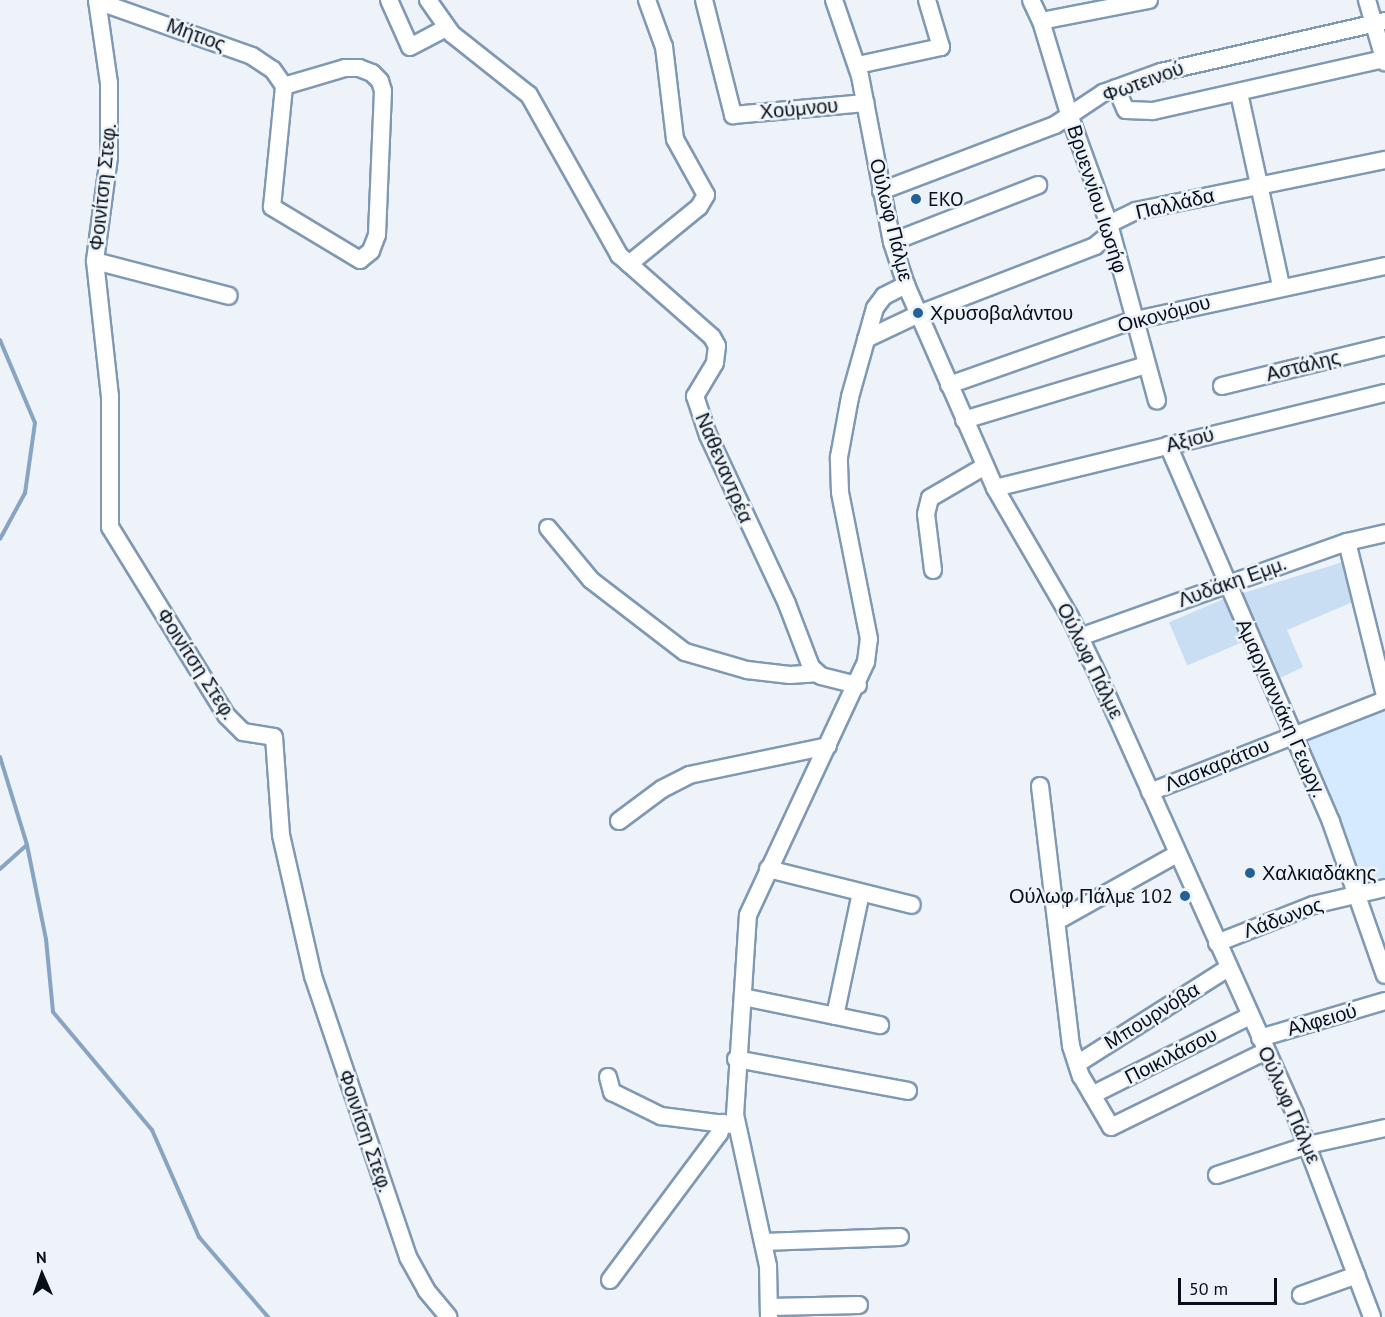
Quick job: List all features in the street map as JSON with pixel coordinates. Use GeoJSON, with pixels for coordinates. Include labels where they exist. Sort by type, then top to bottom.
{"type":"FeatureCollection","features":[{"type":"Feature","properties":{"kind":"street"},"geometry":{"type":"LineString","coordinates":[[389,0],[410,48],[446,28]]}},
{"type":"Feature","properties":{"kind":"street","name":"Ναθεναντρέα"},"geometry":{"type":"LineString","coordinates":[[428,0],[446,28],[529,95],[614,248],[716,342],[715,363],[696,392],[698,408],[816,673]]}},
{"type":"Feature","properties":{"kind":"street"},"geometry":{"type":"LineString","coordinates":[[629,264],[699,207],[706,195],[675,139],[664,46],[647,0]]}},
{"type":"Feature","properties":{"kind":"street","name":"Χούμνου"},"geometry":{"type":"LineString","coordinates":[[704,0],[733,115],[865,103]]}},
{"type":"Feature","properties":{"kind":"street","name":"Ούλωφ Πάλμε"},"geometry":{"type":"LineString","coordinates":[[834,0],[858,65],[892,242],[906,285],[995,488],[1080,637],[1150,792],[1308,1145],[1372,1317]]}},
{"type":"Feature","properties":{"kind":"street"},"geometry":{"type":"LineString","coordinates":[[858,65],[940,47],[927,0]]}},
{"type":"Feature","properties":{"kind":"street","name":"Βρυεννίου Ιωσήφ"},"geometry":{"type":"LineString","coordinates":[[1030,0],[1041,21],[1070,117],[1109,224],[1157,401]]}},
{"type":"Feature","properties":{"kind":"street"},"geometry":{"type":"LineString","coordinates":[[1041,21],[1115,3],[1149,0]]}},
{"type":"Feature","properties":{"kind":"street"},"geometry":{"type":"LineString","coordinates":[[1116,88],[1126,110],[1136,113],[1239,93],[1384,60],[1379,22],[1367,0]]}},
{"type":"Feature","properties":{"kind":"street","name":"Μήτιος"},"geometry":{"type":"LineString","coordinates":[[97,1],[252,56],[273,70],[284,86]]}},
{"type":"Feature","properties":{"kind":"street","name":"Φοινίτση Στεφ."},"geometry":{"type":"LineString","coordinates":[[97,1],[106,49],[110,114],[109,157],[95,261],[109,379],[110,527],[226,715],[243,732],[268,733],[275,739],[281,835],[313,976],[408,1257],[426,1290],[449,1317]]}},
{"type":"Feature","properties":{"kind":"street","name":"Φωτεινού"},"geometry":{"type":"LineString","coordinates":[[881,191],[1070,117],[1116,88],[1185,65],[1379,22]]}},
{"type":"Feature","properties":{"kind":"street"},"geometry":{"type":"LineString","coordinates":[[345,68],[359,68],[380,81],[378,230],[375,244],[362,260],[352,259],[272,207],[284,86],[345,68]]}},
{"type":"Feature","properties":{"kind":"street"},"geometry":{"type":"LineString","coordinates":[[1239,93],[1281,286]]}},
{"type":"Feature","properties":{"kind":"street","name":"Παλλάδα"},"geometry":{"type":"LineString","coordinates":[[866,339],[919,314],[1095,246],[1108,235],[1109,224],[1136,211],[1385,160]]}},
{"type":"Feature","properties":{"kind":"street"},"geometry":{"type":"LineString","coordinates":[[892,242],[1038,185]]}},
{"type":"Feature","properties":{"kind":"street"},"geometry":{"type":"LineString","coordinates":[[95,261],[229,296]]}},
{"type":"Feature","properties":{"kind":"street","name":"Οικονόμου"},"geometry":{"type":"LineString","coordinates":[[949,385],[1134,320],[1281,286],[1385,266]]}},
{"type":"Feature","properties":{"kind":"street"},"geometry":{"type":"LineString","coordinates":[[859,1305],[770,1312],[763,1242],[729,1124],[743,997],[748,915],[768,869],[858,685],[869,639],[838,471],[850,397],[877,303],[906,285]]}},
{"type":"Feature","properties":{"kind":"street","name":"Αστάλης"},"geometry":{"type":"LineString","coordinates":[[1222,386],[1385,346]]}},
{"type":"Feature","properties":{"kind":"street"},"geometry":{"type":"LineString","coordinates":[[964,420],[1146,364]]}},
{"type":"Feature","properties":{"kind":"street","name":"Αξιού"},"geometry":{"type":"LineString","coordinates":[[995,488],[1385,393]]}},
{"type":"Feature","properties":{"kind":"street","name":"Αμαργιαννάκη Γεωργ."},"geometry":{"type":"LineString","coordinates":[[1168,445],[1359,893],[1385,975]]}},
{"type":"Feature","properties":{"kind":"street"},"geometry":{"type":"LineString","coordinates":[[933,570],[926,514],[930,498],[985,466]]}},
{"type":"Feature","properties":{"kind":"street"},"geometry":{"type":"LineString","coordinates":[[548,528],[591,580],[685,652],[747,670],[789,675],[816,673],[858,685]]}},
{"type":"Feature","properties":{"kind":"street","name":"Λυδάκη Εμμ."},"geometry":{"type":"LineString","coordinates":[[1080,637],[1347,542],[1385,532]]}},
{"type":"Feature","properties":{"kind":"street"},"geometry":{"type":"LineString","coordinates":[[1347,542],[1385,698]]}},
{"type":"Feature","properties":{"kind":"street","name":"Λασκαράτου"},"geometry":{"type":"LineString","coordinates":[[1150,792],[1385,698]]}},
{"type":"Feature","properties":{"kind":"street"},"geometry":{"type":"LineString","coordinates":[[619,820],[662,789],[689,775],[828,746]]}},
{"type":"Feature","properties":{"kind":"street"},"geometry":{"type":"LineString","coordinates":[[1040,786],[1077,1064],[1092,1095]]}},
{"type":"Feature","properties":{"kind":"street"},"geometry":{"type":"LineString","coordinates":[[1057,921],[1177,854]]}},
{"type":"Feature","properties":{"kind":"street"},"geometry":{"type":"LineString","coordinates":[[768,869],[912,905]]}},
{"type":"Feature","properties":{"kind":"street","name":"Λάδωνος"},"geometry":{"type":"LineString","coordinates":[[1216,943],[1313,905],[1385,888]]}},
{"type":"Feature","properties":{"kind":"street"},"geometry":{"type":"LineString","coordinates":[[835,1016],[861,892]]}},
{"type":"Feature","properties":{"kind":"street","name":"Μπουρνόβα"},"geometry":{"type":"LineString","coordinates":[[1077,1064],[1228,968]]}},
{"type":"Feature","properties":{"kind":"street"},"geometry":{"type":"LineString","coordinates":[[743,997],[880,1025]]}},
{"type":"Feature","properties":{"kind":"street","name":"Αλφειού"},"geometry":{"type":"LineString","coordinates":[[1092,1095],[1111,1127],[1263,1044],[1385,1002]]}},
{"type":"Feature","properties":{"kind":"street","name":"Ποικιλάσου"},"geometry":{"type":"LineString","coordinates":[[1092,1095],[1250,1016]]}},
{"type":"Feature","properties":{"kind":"street"},"geometry":{"type":"LineString","coordinates":[[736,1059],[908,1091]]}},
{"type":"Feature","properties":{"kind":"street"},"geometry":{"type":"LineString","coordinates":[[608,1077],[612,1092],[661,1116],[729,1124]]}},
{"type":"Feature","properties":{"kind":"street"},"geometry":{"type":"LineString","coordinates":[[610,1280],[719,1134],[729,1124]]}},
{"type":"Feature","properties":{"kind":"street"},"geometry":{"type":"LineString","coordinates":[[1216,1175],[1308,1145],[1385,1128]]}},
{"type":"Feature","properties":{"kind":"street"},"geometry":{"type":"LineString","coordinates":[[763,1242],[900,1237]]}},
{"type":"Feature","properties":{"kind":"street"},"geometry":{"type":"LineString","coordinates":[[1301,1296],[1357,1275]]}},
{"type":"Feature","properties":{"kind":"shaded area"},"geometry":{"type":"Polygon","coordinates":[[[1346,561],[1355,601],[1287,630],[1303,667],[1278,679],[1243,593],[1346,561]]]}},
{"type":"Feature","properties":{"kind":"shaded area"},"geometry":{"type":"Polygon","coordinates":[[[1226,598],[1244,641],[1187,665],[1169,622],[1226,598]]]}},
{"type":"Feature","properties":{"kind":"shaded area"},"geometry":{"type":"Polygon","coordinates":[[[1385,706],[1385,879],[1365,883],[1305,738],[1385,706]]]}},
{"type":"Feature","properties":{"kind":"waterway"},"geometry":{"type":"LineString","coordinates":[[0,340],[35,423],[25,493],[0,539]]}},
{"type":"Feature","properties":{"kind":"waterway"},"geometry":{"type":"LineString","coordinates":[[0,757],[27,845],[46,939],[53,1012],[152,1130],[199,1237],[268,1317]]}},
{"type":"Feature","properties":{"kind":"waterway"},"geometry":{"type":"LineString","coordinates":[[0,869],[27,845]]}},
{"type":"Feature","properties":{"kind":"place","name":"EKO"},"geometry":{"type":"Point","coordinates":[916,199]}},
{"type":"Feature","properties":{"kind":"place","name":"Χρυσοβαλάντου"},"geometry":{"type":"Point","coordinates":[918,313]}},
{"type":"Feature","properties":{"kind":"place","name":"Χαλκιαδάκης"},"geometry":{"type":"Point","coordinates":[1250,873]}},
{"type":"Feature","properties":{"kind":"place","name":"Ούλωφ Πάλμε 102"},"geometry":{"type":"Point","coordinates":[1185,896]}}]}
